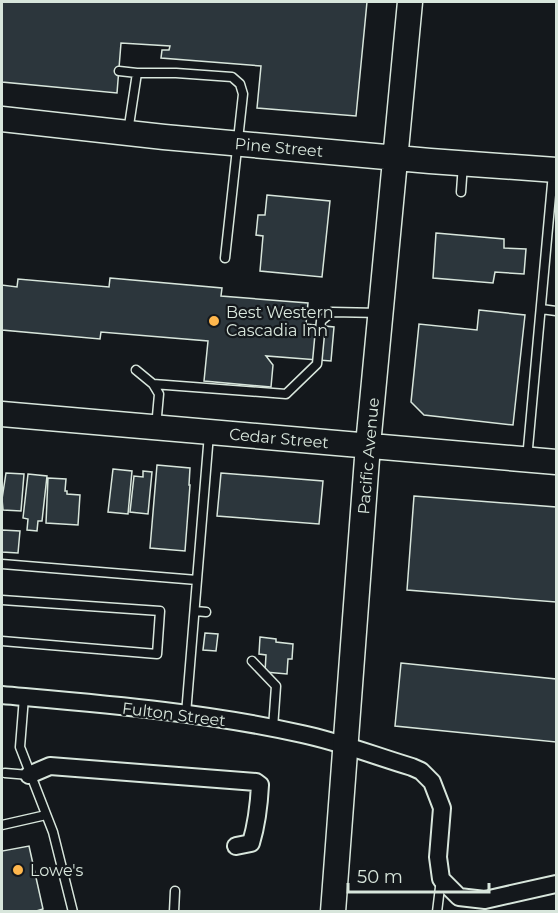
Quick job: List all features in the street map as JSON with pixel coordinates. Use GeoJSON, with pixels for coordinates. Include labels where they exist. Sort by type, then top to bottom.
{"type":"FeatureCollection","features":[{"type":"Feature","properties":{"kind":"street","name":"Pacific Avenue"},"geometry":{"type":"LineString","coordinates":[[333,912],[368,445],[410,2]]}},
{"type":"Feature","properties":{"kind":"street","name":"Pine Street"},"geometry":{"type":"LineString","coordinates":[[2,119],[395,158],[555,170]]}},
{"type":"Feature","properties":{"kind":"street","name":"Cedar Street"},"geometry":{"type":"LineString","coordinates":[[2,414],[556,462]]}},
{"type":"Feature","properties":{"kind":"street","name":"Fulton Street"},"geometry":{"type":"LineString","coordinates":[[2,695],[186,714],[273,728],[345,745],[412,767],[421,771],[432,782],[442,808],[438,856],[441,879]]}},
{"type":"Feature","properties":{"kind":"street"},"geometry":{"type":"LineString","coordinates":[[29,775],[50,766],[256,782],[260,785],[259,803],[251,843],[236,846]]}},
{"type":"Feature","properties":{"kind":"street"},"geometry":{"type":"LineString","coordinates":[[441,879],[459,897],[484,900],[556,884]]}},
{"type":"Feature","properties":{"kind":"lane"},"geometry":{"type":"LineString","coordinates":[[119,71],[232,76],[240,84],[243,94],[225,258]]}},
{"type":"Feature","properties":{"kind":"lane"},"geometry":{"type":"LineString","coordinates":[[128,132],[137,73]]}},
{"type":"Feature","properties":{"kind":"lane"},"geometry":{"type":"LineString","coordinates":[[461,192],[464,164]]}},
{"type":"Feature","properties":{"kind":"lane"},"geometry":{"type":"LineString","coordinates":[[527,459],[555,170]]}},
{"type":"Feature","properties":{"kind":"lane"},"geometry":{"type":"LineString","coordinates":[[541,309],[556,311]]}},
{"type":"Feature","properties":{"kind":"lane"},"geometry":{"type":"LineString","coordinates":[[153,384],[286,394],[317,364],[321,321],[332,312],[380,313]]}},
{"type":"Feature","properties":{"kind":"lane"},"geometry":{"type":"LineString","coordinates":[[136,370],[153,384],[159,394],[156,427]]}},
{"type":"Feature","properties":{"kind":"lane"},"geometry":{"type":"LineString","coordinates":[[186,714],[195,657],[197,579],[210,432]]}},
{"type":"Feature","properties":{"kind":"lane"},"geometry":{"type":"LineString","coordinates":[[2,564],[197,579]]}},
{"type":"Feature","properties":{"kind":"lane"},"geometry":{"type":"LineString","coordinates":[[2,600],[160,611],[157,654],[2,641]]}},
{"type":"Feature","properties":{"kind":"lane"},"geometry":{"type":"LineString","coordinates":[[195,611],[206,612]]}},
{"type":"Feature","properties":{"kind":"lane"},"geometry":{"type":"LineString","coordinates":[[252,661],[276,686],[273,728]]}},
{"type":"Feature","properties":{"kind":"lane"},"geometry":{"type":"LineString","coordinates":[[24,697],[20,747],[53,832],[73,912]]}},
{"type":"Feature","properties":{"kind":"lane"},"geometry":{"type":"LineString","coordinates":[[5,772],[29,775]]}},
{"type":"Feature","properties":{"kind":"lane"},"geometry":{"type":"LineString","coordinates":[[2,825],[46,815]]}},
{"type":"Feature","properties":{"kind":"lane"},"geometry":{"type":"LineString","coordinates":[[437,912],[441,879]]}},
{"type":"Feature","properties":{"kind":"lane"},"geometry":{"type":"LineString","coordinates":[[174,912],[175,891]]}},
{"type":"Feature","properties":{"kind":"building"},"geometry":{"type":"Polygon","coordinates":[[[2,2],[367,2],[356,116],[257,108],[261,66],[161,58],[162,50],[169,50],[170,46],[121,43],[117,93],[2,82],[2,2]]]}},
{"type":"Feature","properties":{"kind":"building"},"geometry":{"type":"Polygon","coordinates":[[[267,195],[330,201],[322,277],[260,271],[263,236],[256,235],[258,215],[265,215],[267,195]]]}},
{"type":"Feature","properties":{"kind":"building"},"geometry":{"type":"Polygon","coordinates":[[[436,233],[504,239],[504,248],[526,249],[524,274],[495,272],[493,283],[433,278],[436,233]]]}},
{"type":"Feature","properties":{"kind":"building"},"geometry":{"type":"Polygon","coordinates":[[[110,278],[222,288],[221,296],[308,303],[306,324],[334,327],[331,361],[266,356],[273,365],[271,387],[204,381],[208,341],[101,332],[100,339],[2,330],[2,285],[17,287],[18,279],[109,287],[110,278]]]}},
{"type":"Feature","properties":{"kind":"building"},"geometry":{"type":"Polygon","coordinates":[[[479,310],[525,315],[513,425],[424,415],[411,402],[419,324],[477,330],[479,310]]]}},
{"type":"Feature","properties":{"kind":"building"},"geometry":{"type":"Polygon","coordinates":[[[157,465],[190,468],[185,551],[150,548],[157,465]]]}},
{"type":"Feature","properties":{"kind":"building"},"geometry":{"type":"Polygon","coordinates":[[[113,469],[132,471],[128,514],[108,512],[113,469]]]}},
{"type":"Feature","properties":{"kind":"building"},"geometry":{"type":"Polygon","coordinates":[[[143,471],[152,472],[148,514],[130,512],[134,476],[143,477],[143,471]]]}},
{"type":"Feature","properties":{"kind":"building"},"geometry":{"type":"Polygon","coordinates":[[[6,473],[24,474],[21,511],[3,510],[2,499],[6,473]]]}},
{"type":"Feature","properties":{"kind":"building"},"geometry":{"type":"Polygon","coordinates":[[[221,473],[323,481],[319,524],[217,516],[221,473]]]}},
{"type":"Feature","properties":{"kind":"building"},"geometry":{"type":"Polygon","coordinates":[[[28,474],[47,476],[42,521],[38,521],[37,531],[27,530],[28,519],[23,518],[28,474]]]}},
{"type":"Feature","properties":{"kind":"building"},"geometry":{"type":"Polygon","coordinates":[[[48,478],[66,479],[67,494],[80,495],[78,525],[46,523],[48,478]]]}},
{"type":"Feature","properties":{"kind":"building"},"geometry":{"type":"Polygon","coordinates":[[[414,496],[556,507],[556,602],[407,590],[414,496]]]}},
{"type":"Feature","properties":{"kind":"building"},"geometry":{"type":"Polygon","coordinates":[[[2,530],[20,531],[18,553],[2,552],[2,530]]]}},
{"type":"Feature","properties":{"kind":"building"},"geometry":{"type":"Polygon","coordinates":[[[205,633],[218,634],[216,651],[203,650],[205,633]]]}},
{"type":"Feature","properties":{"kind":"building"},"geometry":{"type":"Polygon","coordinates":[[[260,637],[293,644],[292,659],[288,659],[287,674],[265,672],[266,655],[259,654],[260,637]]]}},
{"type":"Feature","properties":{"kind":"building"},"geometry":{"type":"Polygon","coordinates":[[[401,663],[556,679],[556,742],[395,726],[401,663]]]}},
{"type":"Feature","properties":{"kind":"building","name":"Lowe's"},"geometry":{"type":"Polygon","coordinates":[[[29,846],[43,909],[33,912],[2,912],[2,851],[29,846]]]}},
{"type":"Feature","properties":{"kind":"place","name":"Best Western Cascadia Inn"},"geometry":{"type":"Point","coordinates":[214,321]}},
{"type":"Feature","properties":{"kind":"place","name":"Lowe's"},"geometry":{"type":"Point","coordinates":[18,870]}}]}
